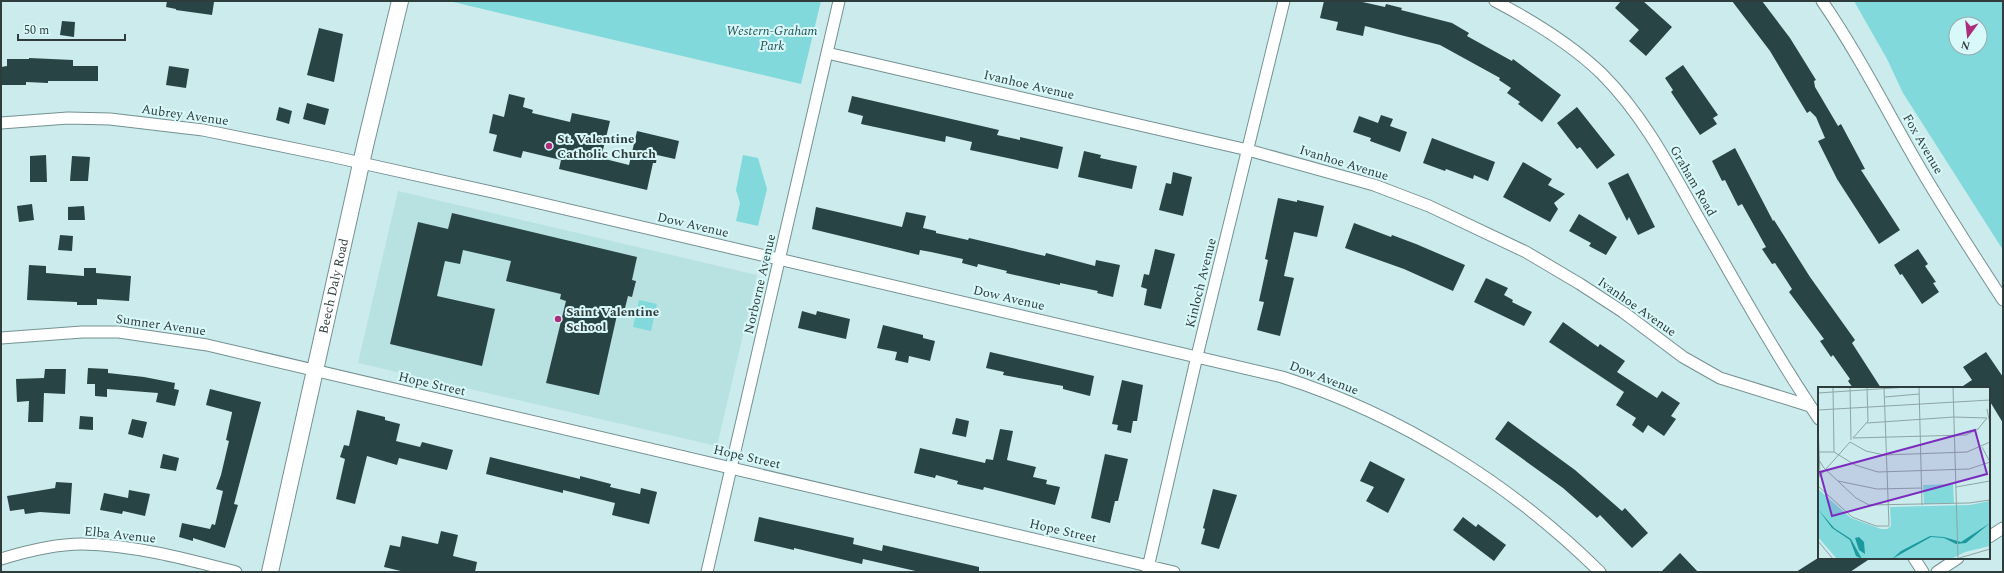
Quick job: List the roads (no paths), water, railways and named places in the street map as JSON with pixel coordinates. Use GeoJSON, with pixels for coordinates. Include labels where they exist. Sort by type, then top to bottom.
{"type":"FeatureCollection","features":[{"type":"Feature","properties":{"kind":"main road","name":"Beech Daly Road"},"geometry":{"type":"LineString","coordinates":[[270,572],[314,370],[400,1]]}},
{"type":"Feature","properties":{"kind":"street","name":"Norborne Avenue"},"geometry":{"type":"LineString","coordinates":[[707,572],[839,1]]}},
{"type":"Feature","properties":{"kind":"street","name":"Kinloch Avenue"},"geometry":{"type":"LineString","coordinates":[[1148,569],[1196,356],[1284,1]]}},
{"type":"Feature","properties":{"kind":"street","name":"Graham Road"},"geometry":{"type":"LineString","coordinates":[[1495,1],[1525,17],[1578,53],[1602,75],[1637,116],[1655,142],[1745,299],[1818,418]]}},
{"type":"Feature","properties":{"kind":"street","name":"Fox Avenue"},"geometry":{"type":"LineString","coordinates":[[1822,1],[1863,66],[1940,200],[2003,300]]}},
{"type":"Feature","properties":{"kind":"street","name":"Ivanhoe Avenue"},"geometry":{"type":"LineString","coordinates":[[827,53],[1248,150],[1374,185],[1429,206],[1526,252],[1623,312],[1699,367],[1737,385],[1810,406]]}},
{"type":"Feature","properties":{"kind":"street","name":"Aubrey Avenue"},"geometry":{"type":"LineString","coordinates":[[1,123],[68,118],[157,123],[203,130],[362,162]]}},
{"type":"Feature","properties":{"kind":"street","name":"Dow Avenue"},"geometry":{"type":"LineString","coordinates":[[362,162],[1196,356],[1259,371],[1309,386],[1345,400],[1423,440],[1487,479],[1529,510],[1600,572]]}},
{"type":"Feature","properties":{"kind":"street","name":"Sumner Avenue"},"geometry":{"type":"LineString","coordinates":[[1,338],[82,332],[118,332],[207,345],[314,370]]}},
{"type":"Feature","properties":{"kind":"street","name":"Hope Street"},"geometry":{"type":"LineString","coordinates":[[314,370],[732,468],[1148,569],[1174,572]]}},
{"type":"Feature","properties":{"kind":"street"},"geometry":{"type":"LineString","coordinates":[[1990,536],[2003,528]]}},
{"type":"Feature","properties":{"kind":"street","name":"Elba Avenue"},"geometry":{"type":"LineString","coordinates":[[1,559],[50,548],[81,544],[164,554],[236,572]]}},
{"type":"Feature","properties":{"kind":"street"},"geometry":{"type":"LineString","coordinates":[[1915,559],[1923,572]]}},
{"type":"Feature","properties":{"kind":"street"},"geometry":{"type":"LineString","coordinates":[[1937,572],[1956,559]]}},
{"type":"Feature","properties":{"kind":"place","name":"St. Valentine Catholic Church"},"geometry":{"type":"Point","coordinates":[549,146]}},
{"type":"Feature","properties":{"kind":"place","name":"Saint Valentine School"},"geometry":{"type":"Point","coordinates":[558,319]}},
{"type":"Feature","properties":{"kind":"park label","name":"Western-Graham Park"},"geometry":{"type":"Point","coordinates":[772,38]}}]}
